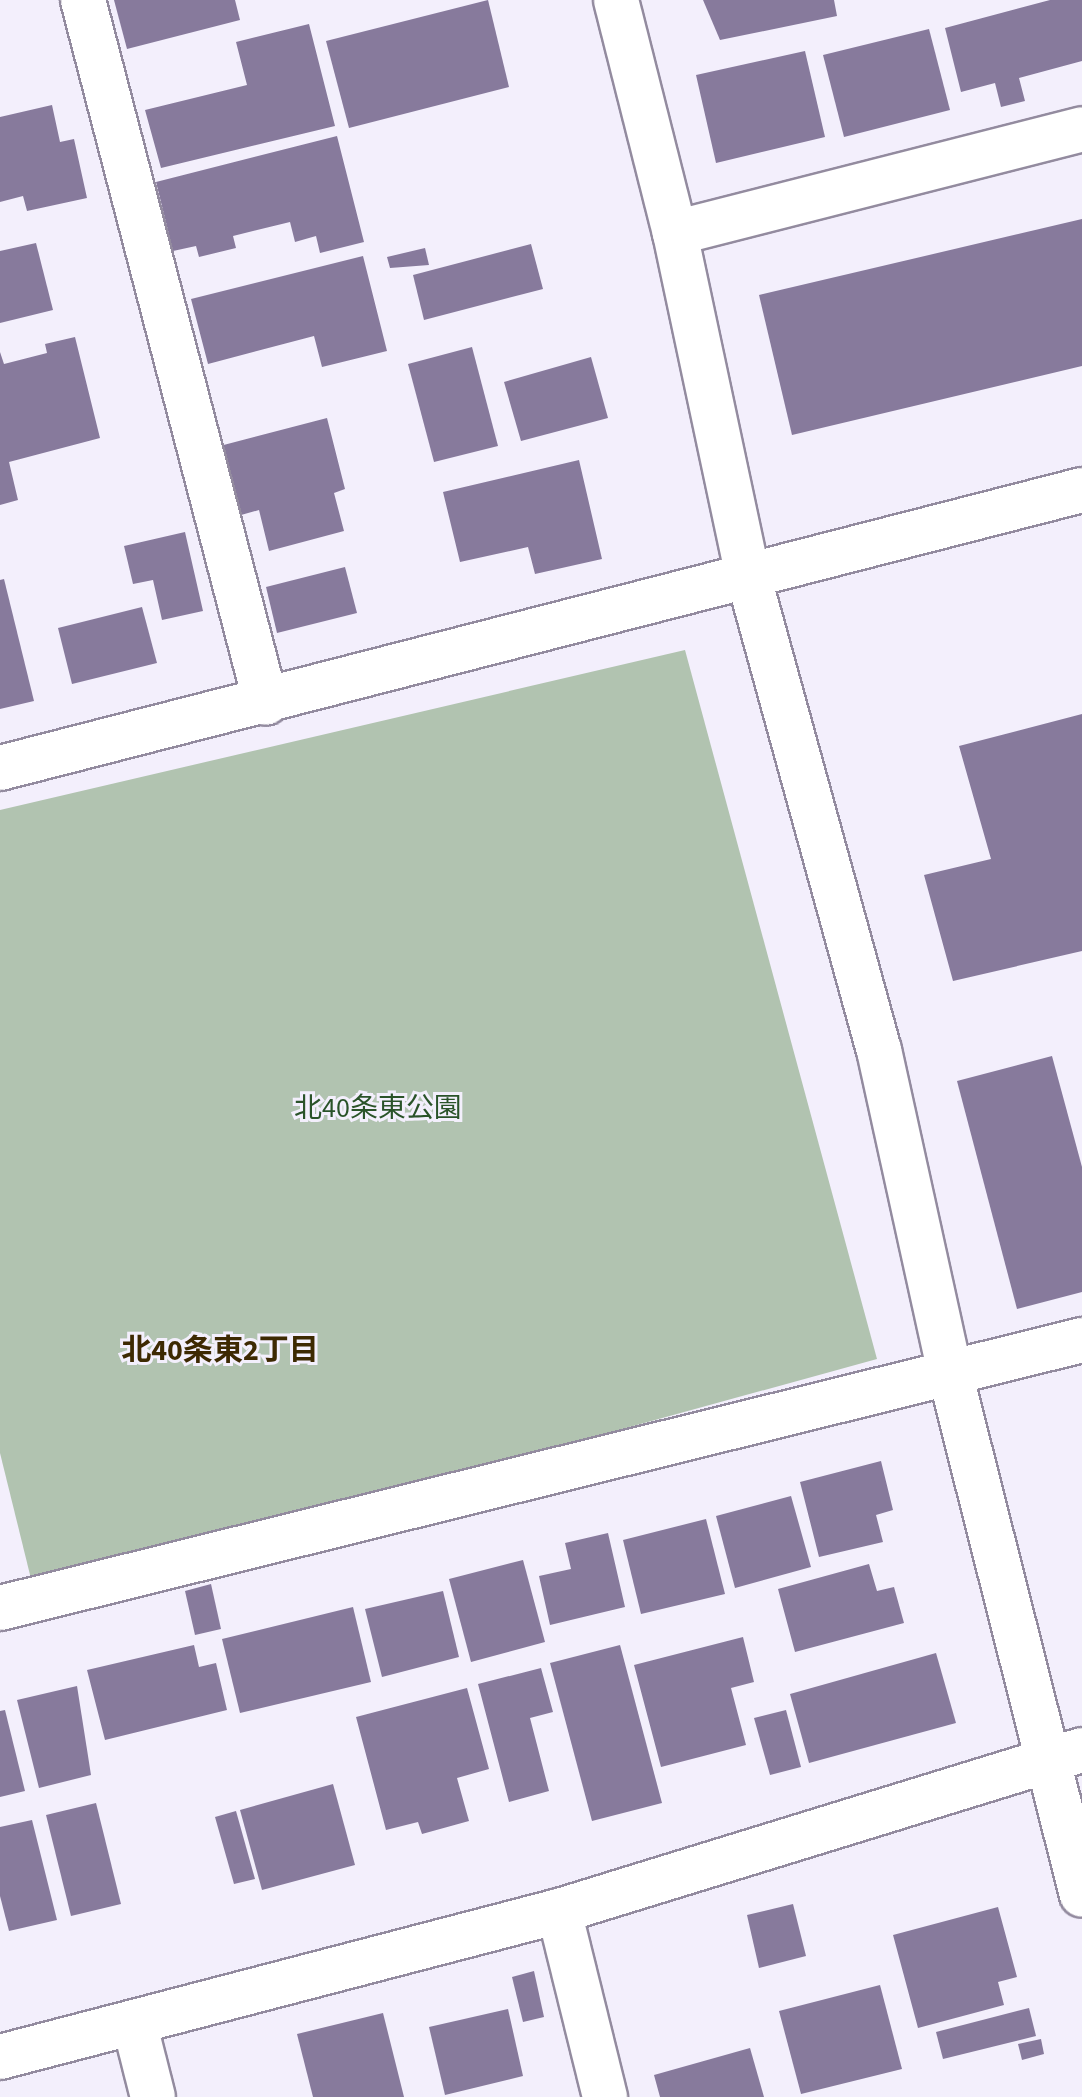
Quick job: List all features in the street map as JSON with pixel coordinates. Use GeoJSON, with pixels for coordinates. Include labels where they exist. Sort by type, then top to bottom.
{"type":"FeatureCollection","features":[{"type":"Feature","properties":{"kind":"street"},"geometry":{"type":"LineString","coordinates":[[83,0],[266,703]]}},
{"type":"Feature","properties":{"kind":"street"},"geometry":{"type":"LineString","coordinates":[[616,0],[675,233],[748,575],[879,1050],[950,1373],[1065,1755],[1082,1895]]}},
{"type":"Feature","properties":{"kind":"street"},"geometry":{"type":"LineString","coordinates":[[675,233],[1082,129]]}},
{"type":"Feature","properties":{"kind":"street"},"geometry":{"type":"LineString","coordinates":[[0,768],[266,703],[1082,490]]}},
{"type":"Feature","properties":{"kind":"street"},"geometry":{"type":"LineString","coordinates":[[0,1608],[1082,1340]]}},
{"type":"Feature","properties":{"kind":"street"},"geometry":{"type":"LineString","coordinates":[[0,2057],[135,2026],[559,1911],[1065,1755]]}},
{"type":"Feature","properties":{"kind":"street"},"geometry":{"type":"LineString","coordinates":[[559,1911],[605,2097]]}},
{"type":"Feature","properties":{"kind":"street"},"geometry":{"type":"LineString","coordinates":[[135,2026],[153,2097]]}},
{"type":"Feature","properties":{"kind":"green space","name":"北40条東公園"},"geometry":{"type":"Polygon","coordinates":[[[685,650],[877,1359],[34,1591],[0,1453],[0,810],[685,650]]]}},
{"type":"Feature","properties":{"kind":"building"},"geometry":{"type":"Polygon","coordinates":[[[114,0],[235,0],[240,20],[127,49],[114,0]]]}},
{"type":"Feature","properties":{"kind":"building"},"geometry":{"type":"Polygon","coordinates":[[[488,0],[509,87],[349,128],[326,41],[488,0]]]}},
{"type":"Feature","properties":{"kind":"building"},"geometry":{"type":"Polygon","coordinates":[[[703,0],[834,0],[837,16],[720,40],[703,0]]]}},
{"type":"Feature","properties":{"kind":"building"},"geometry":{"type":"Polygon","coordinates":[[[1050,0],[1082,0],[1082,61],[1019,78],[1025,101],[1001,107],[995,83],[961,92],[945,28],[1050,0]]]}},
{"type":"Feature","properties":{"kind":"building"},"geometry":{"type":"Polygon","coordinates":[[[309,24],[335,126],[161,168],[145,110],[247,85],[236,42],[309,24]]]}},
{"type":"Feature","properties":{"kind":"building"},"geometry":{"type":"Polygon","coordinates":[[[929,29],[950,110],[844,137],[823,55],[929,29]]]}},
{"type":"Feature","properties":{"kind":"building"},"geometry":{"type":"Polygon","coordinates":[[[805,51],[825,137],[716,163],[696,75],[805,51]]]}},
{"type":"Feature","properties":{"kind":"building"},"geometry":{"type":"Polygon","coordinates":[[[52,105],[60,142],[74,139],[87,198],[27,211],[23,196],[0,202],[0,117],[52,105]]]}},
{"type":"Feature","properties":{"kind":"building"},"geometry":{"type":"Polygon","coordinates":[[[337,136],[364,242],[320,253],[316,236],[295,242],[290,222],[233,236],[236,248],[199,257],[196,246],[173,251],[156,182],[337,136]]]}},
{"type":"Feature","properties":{"kind":"building"},"geometry":{"type":"Polygon","coordinates":[[[1082,219],[1082,366],[792,435],[759,295],[1082,219]]]}},
{"type":"Feature","properties":{"kind":"building"},"geometry":{"type":"Polygon","coordinates":[[[36,243],[53,310],[0,323],[0,251],[36,243]]]}},
{"type":"Feature","properties":{"kind":"building"},"geometry":{"type":"Polygon","coordinates":[[[531,244],[543,289],[424,320],[413,275],[531,244]]]}},
{"type":"Feature","properties":{"kind":"building"},"geometry":{"type":"Polygon","coordinates":[[[425,248],[429,265],[390,268],[387,257],[425,248]]]}},
{"type":"Feature","properties":{"kind":"building"},"geometry":{"type":"Polygon","coordinates":[[[363,256],[387,351],[322,367],[314,336],[208,364],[191,299],[363,256]]]}},
{"type":"Feature","properties":{"kind":"building"},"geometry":{"type":"Polygon","coordinates":[[[75,337],[100,438],[9,462],[18,500],[0,505],[0,352],[4,364],[47,353],[45,344],[75,337]]]}},
{"type":"Feature","properties":{"kind":"building"},"geometry":{"type":"Polygon","coordinates":[[[472,347],[498,446],[434,462],[408,364],[472,347]]]}},
{"type":"Feature","properties":{"kind":"building"},"geometry":{"type":"Polygon","coordinates":[[[591,357],[608,418],[521,441],[504,382],[591,357]]]}},
{"type":"Feature","properties":{"kind":"building"},"geometry":{"type":"Polygon","coordinates":[[[327,418],[345,489],[334,493],[344,531],[269,551],[259,510],[234,517],[216,447],[327,418]]]}},
{"type":"Feature","properties":{"kind":"building"},"geometry":{"type":"Polygon","coordinates":[[[579,460],[602,559],[535,574],[528,547],[460,562],[443,492],[579,460]]]}},
{"type":"Feature","properties":{"kind":"building"},"geometry":{"type":"Polygon","coordinates":[[[185,532],[203,611],[162,620],[153,580],[133,584],[124,546],[185,532]]]}},
{"type":"Feature","properties":{"kind":"building"},"geometry":{"type":"Polygon","coordinates":[[[345,567],[357,613],[277,633],[266,587],[345,567]]]}},
{"type":"Feature","properties":{"kind":"building"},"geometry":{"type":"Polygon","coordinates":[[[4,579],[34,701],[0,709],[0,580],[4,579]]]}},
{"type":"Feature","properties":{"kind":"building"},"geometry":{"type":"Polygon","coordinates":[[[142,607],[157,663],[72,684],[58,628],[142,607]]]}},
{"type":"Feature","properties":{"kind":"building"},"geometry":{"type":"Polygon","coordinates":[[[1082,714],[1082,951],[953,981],[924,875],[991,859],[959,746],[1082,714]]]}},
{"type":"Feature","properties":{"kind":"building"},"geometry":{"type":"Polygon","coordinates":[[[1052,1056],[1082,1167],[1082,1292],[1017,1309],[957,1081],[1052,1056]]]}},
{"type":"Feature","properties":{"kind":"building"},"geometry":{"type":"Polygon","coordinates":[[[881,1461],[893,1510],[876,1515],[883,1542],[819,1557],[800,1482],[881,1461]]]}},
{"type":"Feature","properties":{"kind":"building"},"geometry":{"type":"Polygon","coordinates":[[[791,1496],[811,1567],[735,1588],[716,1516],[791,1496]]]}},
{"type":"Feature","properties":{"kind":"building"},"geometry":{"type":"Polygon","coordinates":[[[706,1519],[725,1594],[641,1614],[623,1540],[706,1519]]]}},
{"type":"Feature","properties":{"kind":"building"},"geometry":{"type":"Polygon","coordinates":[[[608,1533],[625,1607],[550,1625],[539,1576],[571,1569],[565,1543],[608,1533]]]}},
{"type":"Feature","properties":{"kind":"building"},"geometry":{"type":"Polygon","coordinates":[[[523,1560],[545,1642],[471,1662],[449,1579],[523,1560]]]}},
{"type":"Feature","properties":{"kind":"building"},"geometry":{"type":"Polygon","coordinates":[[[869,1564],[877,1591],[894,1587],[904,1623],[795,1652],[778,1589],[869,1564]]]}},
{"type":"Feature","properties":{"kind":"building"},"geometry":{"type":"Polygon","coordinates":[[[211,1584],[221,1629],[195,1635],[185,1591],[211,1584]]]}},
{"type":"Feature","properties":{"kind":"building"},"geometry":{"type":"Polygon","coordinates":[[[443,1591],[459,1657],[382,1677],[365,1609],[443,1591]]]}},
{"type":"Feature","properties":{"kind":"building"},"geometry":{"type":"Polygon","coordinates":[[[353,1607],[371,1682],[240,1713],[222,1639],[353,1607]]]}},
{"type":"Feature","properties":{"kind":"building"},"geometry":{"type":"Polygon","coordinates":[[[743,1637],[754,1682],[731,1688],[746,1745],[661,1767],[634,1665],[743,1637]]]}},
{"type":"Feature","properties":{"kind":"building"},"geometry":{"type":"Polygon","coordinates":[[[194,1645],[199,1667],[216,1663],[227,1710],[105,1740],[87,1670],[194,1645]]]}},
{"type":"Feature","properties":{"kind":"building"},"geometry":{"type":"Polygon","coordinates":[[[620,1645],[662,1803],[592,1821],[550,1663],[620,1645]]]}},
{"type":"Feature","properties":{"kind":"building"},"geometry":{"type":"Polygon","coordinates":[[[936,1653],[956,1723],[809,1763],[790,1694],[936,1653]]]}},
{"type":"Feature","properties":{"kind":"building"},"geometry":{"type":"Polygon","coordinates":[[[541,1668],[553,1712],[530,1718],[549,1791],[509,1802],[478,1684],[541,1668]]]}},
{"type":"Feature","properties":{"kind":"building"},"geometry":{"type":"Polygon","coordinates":[[[77,1686],[91,1775],[39,1788],[17,1700],[77,1686]]]}},
{"type":"Feature","properties":{"kind":"building"},"geometry":{"type":"Polygon","coordinates":[[[467,1688],[489,1769],[457,1778],[469,1821],[422,1834],[418,1822],[386,1830],[356,1717],[467,1688]]]}},
{"type":"Feature","properties":{"kind":"building"},"geometry":{"type":"Polygon","coordinates":[[[5,1710],[25,1791],[0,1797],[0,1711],[5,1710]]]}},
{"type":"Feature","properties":{"kind":"building"},"geometry":{"type":"Polygon","coordinates":[[[786,1710],[801,1767],[770,1775],[754,1718],[786,1710]]]}},
{"type":"Feature","properties":{"kind":"building"},"geometry":{"type":"Polygon","coordinates":[[[333,1784],[355,1865],[262,1890],[240,1810],[333,1784]]]}},
{"type":"Feature","properties":{"kind":"building"},"geometry":{"type":"Polygon","coordinates":[[[96,1803],[121,1904],[71,1916],[46,1815],[96,1803]]]}},
{"type":"Feature","properties":{"kind":"building"},"geometry":{"type":"Polygon","coordinates":[[[236,1811],[255,1879],[234,1884],[215,1817],[236,1811]]]}},
{"type":"Feature","properties":{"kind":"building"},"geometry":{"type":"Polygon","coordinates":[[[32,1820],[57,1920],[9,1931],[0,1896],[0,1827],[32,1820]]]}},
{"type":"Feature","properties":{"kind":"building"},"geometry":{"type":"Polygon","coordinates":[[[793,1904],[806,1956],[759,1968],[747,1915],[793,1904]]]}},
{"type":"Feature","properties":{"kind":"building"},"geometry":{"type":"Polygon","coordinates":[[[998,1907],[1017,1977],[998,1982],[1004,2005],[918,2028],[893,1935],[998,1907]]]}},
{"type":"Feature","properties":{"kind":"building"},"geometry":{"type":"Polygon","coordinates":[[[534,1971],[544,2017],[523,2022],[512,1977],[534,1971]]]}},
{"type":"Feature","properties":{"kind":"building"},"geometry":{"type":"Polygon","coordinates":[[[880,1985],[902,2069],[801,2094],[779,2011],[880,1985]]]}},
{"type":"Feature","properties":{"kind":"building"},"geometry":{"type":"Polygon","coordinates":[[[1029,2008],[1036,2036],[943,2059],[936,2032],[1029,2008]]]}},
{"type":"Feature","properties":{"kind":"building"},"geometry":{"type":"Polygon","coordinates":[[[508,2009],[523,2076],[445,2095],[429,2027],[508,2009]]]}},
{"type":"Feature","properties":{"kind":"building"},"geometry":{"type":"Polygon","coordinates":[[[383,2013],[404,2097],[313,2097],[297,2034],[383,2013]]]}},
{"type":"Feature","properties":{"kind":"building"},"geometry":{"type":"Polygon","coordinates":[[[1041,2039],[1044,2054],[1022,2060],[1018,2044],[1041,2039]]]}},
{"type":"Feature","properties":{"kind":"building"},"geometry":{"type":"Polygon","coordinates":[[[750,2048],[764,2097],[660,2097],[654,2075],[750,2048]]]}},
{"type":"Feature","properties":{"kind":"district","name":"北40条東2丁目"},"geometry":{"type":"Point","coordinates":[220,1351]}}]}
